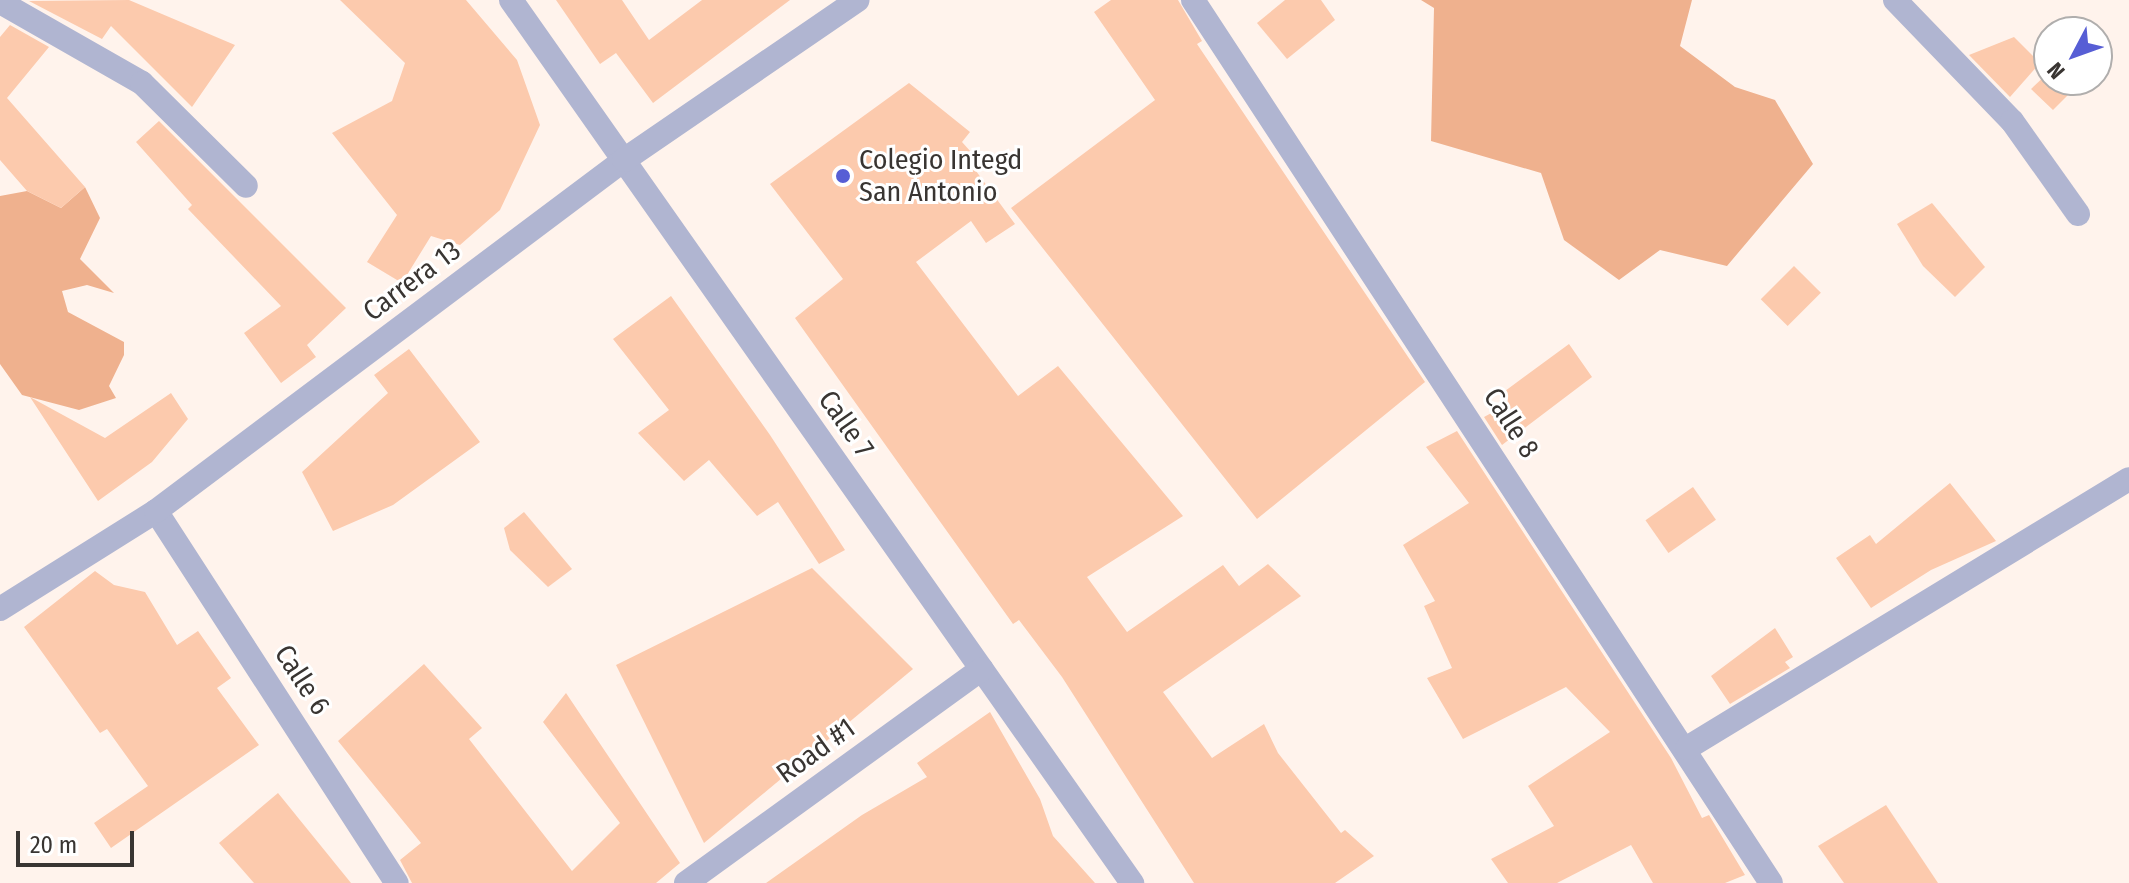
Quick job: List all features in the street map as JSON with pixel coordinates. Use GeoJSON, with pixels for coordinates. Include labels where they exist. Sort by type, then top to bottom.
{"type":"FeatureCollection","features":[{"type":"Feature","properties":{"kind":"street","name":"Calle 7"},"geometry":{"type":"LineString","coordinates":[[511,0],[1132,883]]}},
{"type":"Feature","properties":{"kind":"street","name":"Carrera 13"},"geometry":{"type":"LineString","coordinates":[[0,609],[156,511],[624,160],[858,0]]}},
{"type":"Feature","properties":{"kind":"street","name":"Calle 8"},"geometry":{"type":"LineString","coordinates":[[1193,0],[1687,748],[1771,883]]}},
{"type":"Feature","properties":{"kind":"street"},"geometry":{"type":"LineString","coordinates":[[1895,0],[2012,121],[2078,214]]}},
{"type":"Feature","properties":{"kind":"street"},"geometry":{"type":"LineString","coordinates":[[0,2],[142,83],[246,186]]}},
{"type":"Feature","properties":{"kind":"street"},"geometry":{"type":"LineString","coordinates":[[1687,748],[2129,479]]}},
{"type":"Feature","properties":{"kind":"street","name":"Calle 6"},"geometry":{"type":"LineString","coordinates":[[156,511],[397,883]]}},
{"type":"Feature","properties":{"kind":"street","name":"Road #1"},"geometry":{"type":"LineString","coordinates":[[686,883],[982,669]]}},
{"type":"Feature","properties":{"kind":"shaded area"},"geometry":{"type":"Polygon","coordinates":[[[1421,0],[1692,0],[1680,46],[1735,87],[1775,100],[1813,164],[1727,266],[1660,250],[1619,280],[1564,240],[1541,173],[1431,141],[1434,8],[1421,0]]]}},
{"type":"Feature","properties":{"kind":"shaded area"},"geometry":{"type":"Polygon","coordinates":[[[85,187],[100,218],[80,259],[114,293],[87,285],[62,291],[68,312],[124,342],[124,355],[109,386],[116,398],[79,410],[22,395],[0,364],[0,196],[27,191],[61,208],[85,187]]]}},
{"type":"Feature","properties":{"kind":"building"},"geometry":{"type":"Polygon","coordinates":[[[129,0],[235,45],[192,107],[111,26],[102,39],[29,1],[129,0]]]}},
{"type":"Feature","properties":{"kind":"building"},"geometry":{"type":"Polygon","coordinates":[[[340,0],[466,0],[517,60],[540,125],[500,210],[460,245],[431,236],[402,283],[367,262],[397,215],[332,133],[392,101],[405,63],[340,0]]]}},
{"type":"Feature","properties":{"kind":"building"},"geometry":{"type":"Polygon","coordinates":[[[556,0],[622,0],[649,40],[702,0],[790,0],[653,103],[616,53],[600,64],[556,0]]]}},
{"type":"Feature","properties":{"kind":"building"},"geometry":{"type":"Polygon","coordinates":[[[1111,0],[1178,0],[1202,41],[1197,44],[1425,382],[1257,519],[1011,208],[1155,100],[1094,12],[1111,0]]]}},
{"type":"Feature","properties":{"kind":"building"},"geometry":{"type":"Polygon","coordinates":[[[1285,0],[1321,0],[1335,20],[1287,59],[1257,23],[1285,0]]]}},
{"type":"Feature","properties":{"kind":"building"},"geometry":{"type":"Polygon","coordinates":[[[10,25],[49,47],[7,98],[85,187],[61,208],[27,191],[0,160],[0,37],[10,25]]]}},
{"type":"Feature","properties":{"kind":"building"},"geometry":{"type":"Polygon","coordinates":[[[2014,37],[2033,56],[2033,71],[2010,97],[1969,55],[2014,37]]]}},
{"type":"Feature","properties":{"kind":"building"},"geometry":{"type":"Polygon","coordinates":[[[909,83],[970,132],[962,142],[971,152],[965,156],[1015,224],[986,243],[971,221],[916,262],[1018,396],[1058,366],[1183,516],[1087,577],[1127,632],[1223,565],[1239,586],[1268,564],[1301,596],[1163,692],[1212,758],[1264,724],[1278,753],[1341,833],[1345,830],[1374,856],[1335,883],[1194,883],[1062,677],[1019,620],[1013,624],[795,318],[843,279],[770,184],[909,83]]]}},
{"type":"Feature","properties":{"kind":"building"},"geometry":{"type":"Polygon","coordinates":[[[2038,96],[2067,96],[2053,110],[2038,96]]]}},
{"type":"Feature","properties":{"kind":"building"},"geometry":{"type":"Polygon","coordinates":[[[159,121],[346,308],[307,345],[316,357],[281,383],[244,333],[281,306],[188,209],[192,205],[136,142],[159,121]]]}},
{"type":"Feature","properties":{"kind":"building"},"geometry":{"type":"Polygon","coordinates":[[[1932,203],[1985,267],[1955,297],[1923,266],[1897,224],[1932,203]]]}},
{"type":"Feature","properties":{"kind":"building"},"geometry":{"type":"Polygon","coordinates":[[[1794,266],[1821,293],[1788,326],[1761,299],[1794,266]]]}},
{"type":"Feature","properties":{"kind":"building"},"geometry":{"type":"Polygon","coordinates":[[[671,296],[770,435],[845,550],[819,564],[778,502],[757,516],[709,460],[684,481],[638,433],[669,410],[613,339],[671,296]]]}},
{"type":"Feature","properties":{"kind":"building"},"geometry":{"type":"Polygon","coordinates":[[[1569,344],[1592,377],[1502,445],[1484,417],[1508,404],[1501,394],[1569,344]]]}},
{"type":"Feature","properties":{"kind":"building"},"geometry":{"type":"Polygon","coordinates":[[[409,349],[480,442],[393,505],[333,531],[302,472],[388,393],[374,375],[409,349]]]}},
{"type":"Feature","properties":{"kind":"building"},"geometry":{"type":"Polygon","coordinates":[[[171,393],[188,419],[152,462],[98,501],[30,397],[105,438],[171,393]]]}},
{"type":"Feature","properties":{"kind":"building"},"geometry":{"type":"Polygon","coordinates":[[[1457,431],[1671,758],[1702,818],[1709,815],[1745,875],[1725,883],[1653,883],[1631,845],[1557,883],[1508,883],[1491,859],[1554,826],[1528,786],[1610,732],[1566,687],[1463,739],[1427,678],[1452,668],[1424,606],[1435,601],[1403,545],[1469,503],[1426,447],[1457,431]]]}},
{"type":"Feature","properties":{"kind":"building"},"geometry":{"type":"Polygon","coordinates":[[[1950,483],[1996,541],[1931,570],[1871,608],[1836,558],[1870,535],[1876,544],[1950,483]]]}},
{"type":"Feature","properties":{"kind":"building"},"geometry":{"type":"Polygon","coordinates":[[[1693,487],[1716,520],[1668,553],[1645,520],[1693,487]]]}},
{"type":"Feature","properties":{"kind":"building"},"geometry":{"type":"Polygon","coordinates":[[[524,512],[572,569],[548,587],[510,550],[504,528],[524,512]]]}},
{"type":"Feature","properties":{"kind":"building"},"geometry":{"type":"Polygon","coordinates":[[[812,568],[913,669],[704,843],[616,665],[812,568]]]}},
{"type":"Feature","properties":{"kind":"building"},"geometry":{"type":"Polygon","coordinates":[[[95,571],[114,585],[145,592],[177,645],[198,631],[231,678],[217,688],[259,745],[111,848],[94,823],[148,786],[107,729],[100,733],[24,627],[95,571]]]}},
{"type":"Feature","properties":{"kind":"building"},"geometry":{"type":"Polygon","coordinates":[[[1775,628],[1793,657],[1785,662],[1790,668],[1730,704],[1711,676],[1775,628]]]}},
{"type":"Feature","properties":{"kind":"building"},"geometry":{"type":"Polygon","coordinates":[[[424,664],[482,728],[469,739],[572,871],[620,823],[543,722],[566,693],[680,863],[656,883],[412,883],[400,860],[421,843],[338,741],[424,664]]]}},
{"type":"Feature","properties":{"kind":"building"},"geometry":{"type":"Polygon","coordinates":[[[990,712],[1040,799],[1053,836],[1095,883],[766,883],[862,815],[927,777],[917,763],[990,712]]]}},
{"type":"Feature","properties":{"kind":"building"},"geometry":{"type":"Polygon","coordinates":[[[278,793],[351,883],[254,883],[219,843],[278,793]]]}},
{"type":"Feature","properties":{"kind":"building"},"geometry":{"type":"Polygon","coordinates":[[[1886,805],[1938,883],[1844,883],[1818,846],[1886,805]]]}},
{"type":"Feature","properties":{"kind":"place","name":"Colegio Integd San Antonio"},"geometry":{"type":"Point","coordinates":[843,176]}}]}
